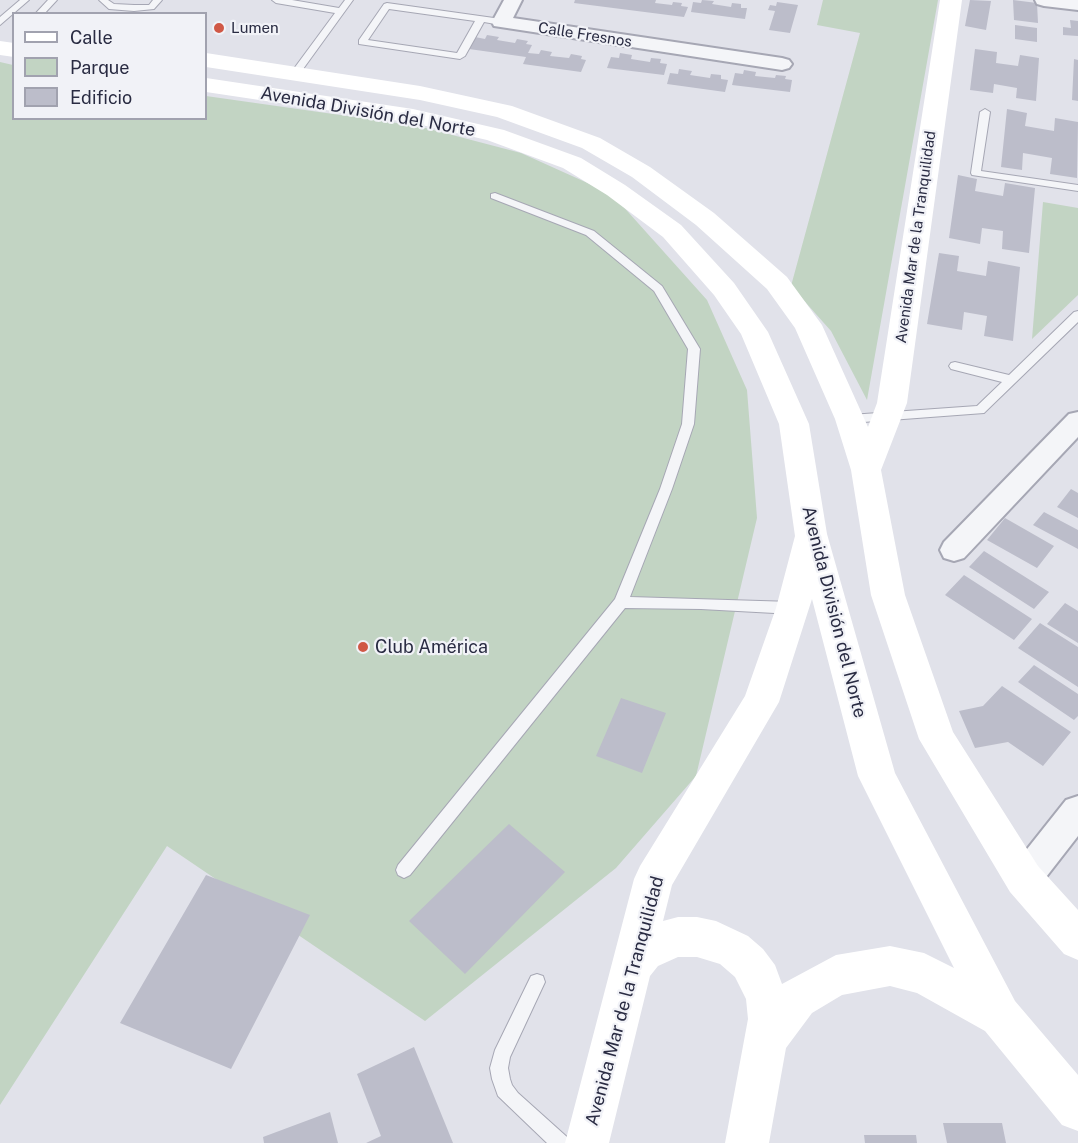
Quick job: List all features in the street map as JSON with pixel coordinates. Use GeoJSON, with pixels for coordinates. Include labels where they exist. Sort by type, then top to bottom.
{"type":"FeatureCollection","features":[{"type":"Feature","properties":{"kind":"main road","name":"Avenida Mar de la Tranquilidad"},"geometry":{"type":"LineString","coordinates":[[866,470],[892,403],[951,0]]}},
{"type":"Feature","properties":{"kind":"main road","name":"Avenida División del Norte"},"geometry":{"type":"LineString","coordinates":[[207,60],[420,93],[504,111],[591,143],[641,172],[705,219],[777,283],[808,325],[850,419],[866,470],[888,595],[937,739],[1024,879],[1078,939]]}},
{"type":"Feature","properties":{"kind":"main road","name":"Avenida División del Norte"},"geometry":{"type":"LineString","coordinates":[[207,85],[413,116],[495,135],[572,164],[616,190],[672,231],[724,289],[754,332],[794,424],[811,534],[877,777],[1000,1016],[1078,1108]]}},
{"type":"Feature","properties":{"kind":"main road","name":"Avenida Mar de la Tranquilidad"},"geometry":{"type":"LineString","coordinates":[[587,1143],[654,879],[761,702],[793,608],[811,534]]}},
{"type":"Feature","properties":{"kind":"main road"},"geometry":{"type":"LineString","coordinates":[[632,966],[644,952],[660,942],[678,937],[697,937],[716,941],[734,950],[748,963],[760,980],[767,999],[769,1019],[747,1143]]}},
{"type":"Feature","properties":{"kind":"main road"},"geometry":{"type":"LineString","coordinates":[[766,1039],[797,998],[836,976],[890,966],[924,974],[1000,1016]]}},
{"type":"Feature","properties":{"kind":"street"},"geometry":{"type":"LineString","coordinates":[[501,22],[513,0]]}},
{"type":"Feature","properties":{"kind":"street"},"geometry":{"type":"LineString","coordinates":[[1044,0],[1078,4]]}},
{"type":"Feature","properties":{"kind":"street","name":"Calle Fresnos"},"geometry":{"type":"LineString","coordinates":[[501,22],[782,64]]}},
{"type":"Feature","properties":{"kind":"street"},"geometry":{"type":"LineString","coordinates":[[954,550],[1078,421]]}},
{"type":"Feature","properties":{"kind":"street"},"geometry":{"type":"LineString","coordinates":[[1024,879],[1078,811]]}},
{"type":"Feature","properties":{"kind":"lane"},"geometry":{"type":"LineString","coordinates":[[0,22],[25,0]]}},
{"type":"Feature","properties":{"kind":"lane"},"geometry":{"type":"LineString","coordinates":[[41,12],[53,0]]}},
{"type":"Feature","properties":{"kind":"lane"},"geometry":{"type":"LineString","coordinates":[[104,0],[112,7],[134,8],[151,7],[159,0]]}},
{"type":"Feature","properties":{"kind":"lane"},"geometry":{"type":"LineString","coordinates":[[276,0],[341,11]]}},
{"type":"Feature","properties":{"kind":"lane"},"geometry":{"type":"LineString","coordinates":[[295,74],[349,0]]}},
{"type":"Feature","properties":{"kind":"lane","name":"Calle Fresnos"},"geometry":{"type":"LineString","coordinates":[[481,19],[459,56],[362,42],[387,6],[481,19],[501,22]]}},
{"type":"Feature","properties":{"kind":"lane"},"geometry":{"type":"LineString","coordinates":[[985,112],[976,173],[1078,188]]}},
{"type":"Feature","properties":{"kind":"lane"},"geometry":{"type":"LineString","coordinates":[[404,870],[621,602],[666,489],[688,424],[694,349],[658,289],[590,233],[495,196]]}},
{"type":"Feature","properties":{"kind":"lane"},"geometry":{"type":"LineString","coordinates":[[850,419],[980,410],[1078,315]]}},
{"type":"Feature","properties":{"kind":"lane"},"geometry":{"type":"LineString","coordinates":[[955,366],[1011,380]]}},
{"type":"Feature","properties":{"kind":"lane"},"geometry":{"type":"LineString","coordinates":[[621,602],[793,608]]}},
{"type":"Feature","properties":{"kind":"lane"},"geometry":{"type":"LineString","coordinates":[[537,982],[501,1056],[500,1074],[504,1090],[561,1143]]}},
{"type":"Feature","properties":{"kind":"green space"},"geometry":{"type":"Polygon","coordinates":[[[823,0],[938,0],[867,400],[831,331],[791,286],[860,33],[817,25],[823,0]]]}},
{"type":"Feature","properties":{"kind":"green space","name":"Club América"},"geometry":{"type":"Polygon","coordinates":[[[0,62],[12,65],[12,120],[207,120],[207,96],[418,126],[521,153],[612,194],[707,300],[747,390],[757,518],[696,776],[616,868],[425,1021],[167,846],[0,1105],[0,62]]]}},
{"type":"Feature","properties":{"kind":"green space"},"geometry":{"type":"Polygon","coordinates":[[[1043,202],[1078,208],[1078,295],[1032,339],[1043,202]]]}},
{"type":"Feature","properties":{"kind":"building"},"geometry":{"type":"Polygon","coordinates":[[[575,0],[656,0],[655,3],[672,5],[673,2],[682,3],[681,6],[688,7],[684,17],[574,3],[575,0]]]}},
{"type":"Feature","properties":{"kind":"building"},"geometry":{"type":"Polygon","coordinates":[[[702,0],[714,1],[712,4],[731,7],[732,3],[741,4],[741,8],[747,8],[745,19],[691,12],[693,2],[701,3],[702,0]]]}},
{"type":"Feature","properties":{"kind":"building"},"geometry":{"type":"Polygon","coordinates":[[[970,0],[991,1],[986,30],[965,26],[970,0]]]}},
{"type":"Feature","properties":{"kind":"building"},"geometry":{"type":"Polygon","coordinates":[[[1013,0],[1037,3],[1038,23],[1014,20],[1013,0]]]}},
{"type":"Feature","properties":{"kind":"building"},"geometry":{"type":"Polygon","coordinates":[[[777,2],[798,5],[790,33],[769,30],[775,11],[768,10],[770,5],[776,6],[777,2]]]}},
{"type":"Feature","properties":{"kind":"building"},"geometry":{"type":"Polygon","coordinates":[[[1070,20],[1078,21],[1078,36],[1063,35],[1063,27],[1071,28],[1070,20]]]}},
{"type":"Feature","properties":{"kind":"building"},"geometry":{"type":"Polygon","coordinates":[[[1015,25],[1037,28],[1037,42],[1015,39],[1015,25]]]}},
{"type":"Feature","properties":{"kind":"building"},"geometry":{"type":"Polygon","coordinates":[[[487,35],[499,37],[497,40],[515,43],[517,39],[528,41],[526,44],[532,45],[528,53],[539,54],[541,50],[552,52],[550,56],[569,58],[571,54],[582,56],[581,59],[586,60],[581,72],[523,64],[526,57],[469,49],[475,37],[485,39],[487,35]]]}},
{"type":"Feature","properties":{"kind":"building"},"geometry":{"type":"Polygon","coordinates":[[[975,49],[997,52],[996,63],[1018,66],[1020,55],[1039,58],[1036,101],[1016,98],[1017,88],[994,84],[993,93],[970,90],[975,49]]]}},
{"type":"Feature","properties":{"kind":"building"},"geometry":{"type":"Polygon","coordinates":[[[620,53],[632,55],[631,59],[650,62],[651,58],[661,59],[660,63],[667,64],[664,75],[607,68],[611,57],[619,58],[620,53]]]}},
{"type":"Feature","properties":{"kind":"building"},"geometry":{"type":"Polygon","coordinates":[[[1074,59],[1078,60],[1078,101],[1072,100],[1074,59]]]}},
{"type":"Feature","properties":{"kind":"building"},"geometry":{"type":"Polygon","coordinates":[[[679,69],[692,71],[690,75],[710,78],[711,74],[721,75],[721,79],[728,80],[725,92],[667,84],[670,73],[678,74],[679,69]]]}},
{"type":"Feature","properties":{"kind":"building"},"geometry":{"type":"Polygon","coordinates":[[[744,70],[756,72],[755,76],[775,78],[776,75],[786,76],[785,79],[792,80],[790,92],[732,85],[735,73],[743,74],[744,70]]]}},
{"type":"Feature","properties":{"kind":"building"},"geometry":{"type":"Polygon","coordinates":[[[1007,109],[1027,113],[1025,126],[1054,131],[1055,118],[1078,122],[1077,178],[1050,174],[1052,158],[1023,153],[1022,170],[1001,167],[1007,109]]]}},
{"type":"Feature","properties":{"kind":"building"},"geometry":{"type":"Polygon","coordinates":[[[958,175],[977,179],[975,191],[1003,196],[1005,183],[1035,188],[1029,253],[1002,249],[1003,231],[982,228],[980,244],[949,238],[958,175]]]}},
{"type":"Feature","properties":{"kind":"building"},"geometry":{"type":"Polygon","coordinates":[[[939,253],[959,256],[957,271],[986,276],[988,261],[1020,267],[1013,341],[984,336],[987,316],[964,312],[962,330],[927,324],[939,253]]]}},
{"type":"Feature","properties":{"kind":"building"},"geometry":{"type":"Polygon","coordinates":[[[1071,489],[1078,493],[1078,518],[1057,507],[1071,489]]]}},
{"type":"Feature","properties":{"kind":"building"},"geometry":{"type":"Polygon","coordinates":[[[1044,512],[1078,530],[1078,549],[1033,525],[1044,512]]]}},
{"type":"Feature","properties":{"kind":"building"},"geometry":{"type":"Polygon","coordinates":[[[1005,518],[1054,546],[1037,568],[987,540],[1005,518]]]}},
{"type":"Feature","properties":{"kind":"building"},"geometry":{"type":"Polygon","coordinates":[[[984,551],[1049,592],[1034,609],[969,567],[984,551]]]}},
{"type":"Feature","properties":{"kind":"building"},"geometry":{"type":"Polygon","coordinates":[[[964,575],[1032,619],[1014,640],[945,595],[964,575]]]}},
{"type":"Feature","properties":{"kind":"building"},"geometry":{"type":"Polygon","coordinates":[[[1065,603],[1078,611],[1078,643],[1047,624],[1065,603]]]}},
{"type":"Feature","properties":{"kind":"building"},"geometry":{"type":"Polygon","coordinates":[[[1040,623],[1078,647],[1078,687],[1018,648],[1040,623]]]}},
{"type":"Feature","properties":{"kind":"building"},"geometry":{"type":"Polygon","coordinates":[[[1034,665],[1078,694],[1078,716],[1074,720],[1018,682],[1034,665]]]}},
{"type":"Feature","properties":{"kind":"building"},"geometry":{"type":"Polygon","coordinates":[[[1002,686],[1071,732],[1043,766],[1008,742],[975,748],[959,711],[983,706],[1002,686]]]}},
{"type":"Feature","properties":{"kind":"building"},"geometry":{"type":"Polygon","coordinates":[[[621,698],[666,713],[642,773],[596,756],[621,698]]]}},
{"type":"Feature","properties":{"kind":"building"},"geometry":{"type":"Polygon","coordinates":[[[509,824],[565,872],[465,974],[409,921],[509,824]]]}},
{"type":"Feature","properties":{"kind":"building"},"geometry":{"type":"Polygon","coordinates":[[[206,875],[310,915],[231,1069],[120,1023],[206,875]]]}},
{"type":"Feature","properties":{"kind":"building"},"geometry":{"type":"Polygon","coordinates":[[[414,1047],[453,1143],[366,1143],[381,1136],[357,1074],[414,1047]]]}},
{"type":"Feature","properties":{"kind":"building"},"geometry":{"type":"Polygon","coordinates":[[[330,1112],[338,1143],[264,1143],[263,1137],[330,1112]]]}},
{"type":"Feature","properties":{"kind":"building"},"geometry":{"type":"Polygon","coordinates":[[[943,1123],[1002,1123],[1006,1143],[947,1143],[943,1123]]]}},
{"type":"Feature","properties":{"kind":"building"},"geometry":{"type":"Polygon","coordinates":[[[864,1135],[916,1135],[917,1143],[865,1143],[864,1135]]]}},
{"type":"Feature","properties":{"kind":"place","name":"Lumen"},"geometry":{"type":"Point","coordinates":[219,28]}},
{"type":"Feature","properties":{"kind":"place","name":"Club América"},"geometry":{"type":"Point","coordinates":[363,647]}}]}
